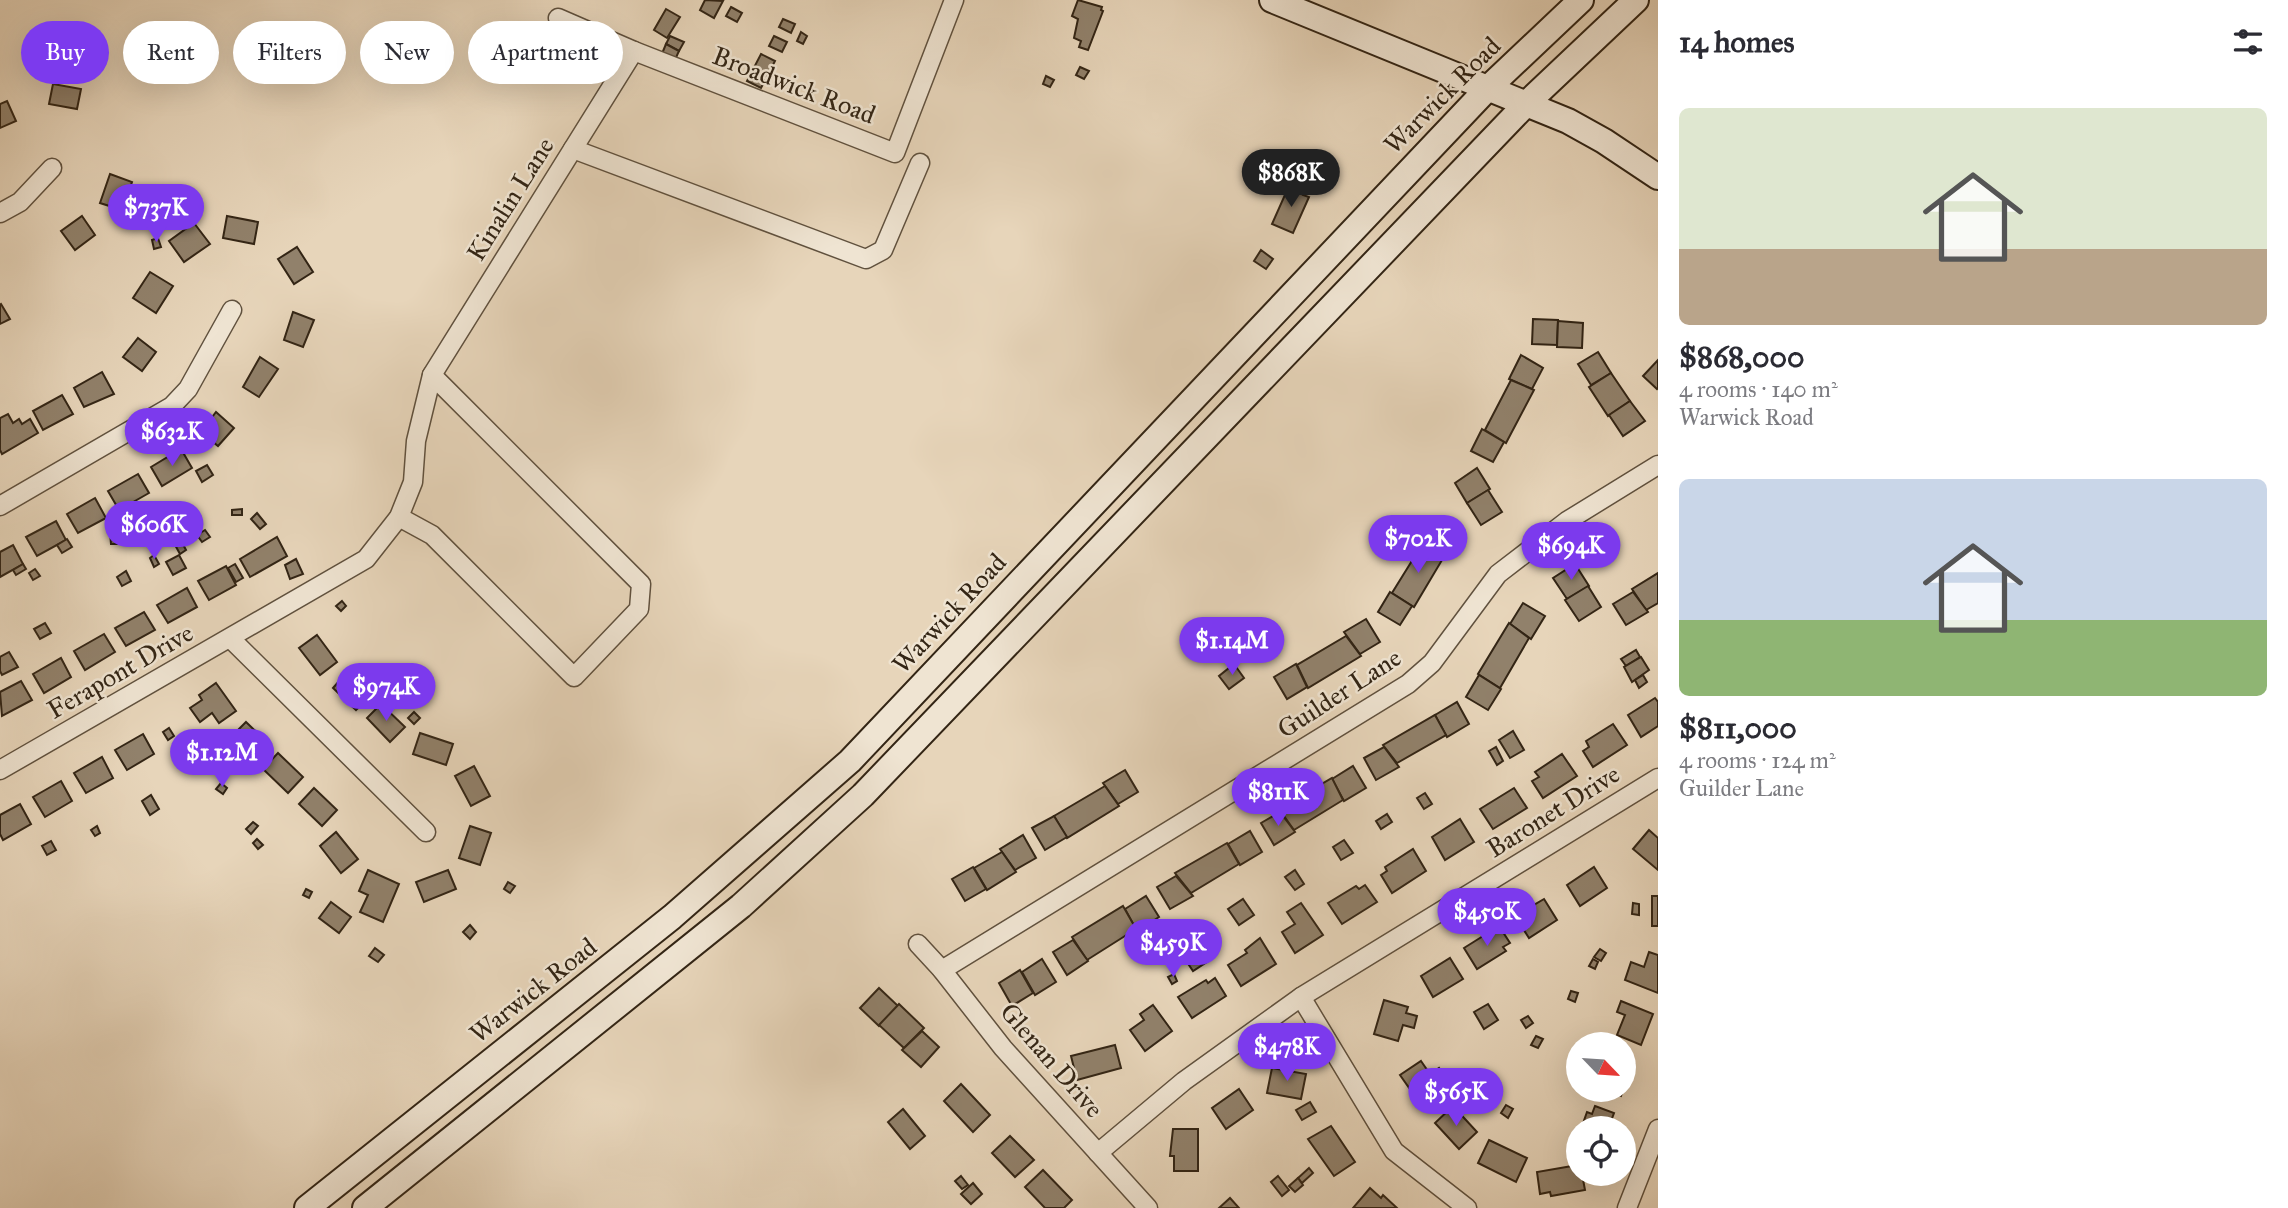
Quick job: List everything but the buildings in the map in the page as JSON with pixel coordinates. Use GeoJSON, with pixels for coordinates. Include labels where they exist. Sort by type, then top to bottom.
{"type":"FeatureCollection","features":[{"type":"Feature","properties":{"kind":"main road"},"geometry":{"type":"LineString","coordinates":[[1272,0],[1569,121],[1658,177]]}},
{"type":"Feature","properties":{"kind":"main road","name":"Warwick Road"},"geometry":{"type":"LineString","coordinates":[[307,1208],[672,917],[850,761],[1488,88],[1581,0]]}},
{"type":"Feature","properties":{"kind":"main road"},"geometry":{"type":"LineString","coordinates":[[365,1208],[741,906],[863,795],[1527,103],[1636,0]]}},
{"type":"Feature","properties":{"kind":"street","name":"Broadwick Road"},"geometry":{"type":"LineString","coordinates":[[558,18],[634,51],[895,153],[954,0]]}},
{"type":"Feature","properties":{"kind":"street","name":"Kinalin Lane"},"geometry":{"type":"LineString","coordinates":[[398,517],[413,482],[416,441],[432,375],[634,51]]}},
{"type":"Feature","properties":{"kind":"street"},"geometry":{"type":"LineString","coordinates":[[573,149],[866,259],[883,250],[920,163]]}},
{"type":"Feature","properties":{"kind":"street"},"geometry":{"type":"LineString","coordinates":[[0,213],[20,202],[52,168]]}},
{"type":"Feature","properties":{"kind":"street"},"geometry":{"type":"LineString","coordinates":[[0,506],[172,406],[188,389],[232,310]]}},
{"type":"Feature","properties":{"kind":"street"},"geometry":{"type":"LineString","coordinates":[[398,517],[432,535],[573,677],[639,609],[641,584],[432,375]]}},
{"type":"Feature","properties":{"kind":"street","name":"Guilder Lane"},"geometry":{"type":"LineString","coordinates":[[942,970],[1408,684],[1432,663],[1498,574],[1567,521],[1658,465]]}},
{"type":"Feature","properties":{"kind":"street","name":"Ferapont Drive"},"geometry":{"type":"LineString","coordinates":[[0,770],[366,559],[398,517]]}},
{"type":"Feature","properties":{"kind":"street"},"geometry":{"type":"LineString","coordinates":[[230,638],[426,832]]}},
{"type":"Feature","properties":{"kind":"street","name":"Baronet Drive"},"geometry":{"type":"LineString","coordinates":[[1098,1153],[1184,1081],[1301,997],[1658,778]]}},
{"type":"Feature","properties":{"kind":"street","name":"Glenan Drive"},"geometry":{"type":"LineString","coordinates":[[918,944],[942,970],[1003,1048],[1148,1208]]}},
{"type":"Feature","properties":{"kind":"street"},"geometry":{"type":"LineString","coordinates":[[1301,997],[1394,1151],[1468,1208]]}},
{"type":"Feature","properties":{"kind":"street"},"geometry":{"type":"LineString","coordinates":[[1627,1208],[1658,1129]]}}]}
